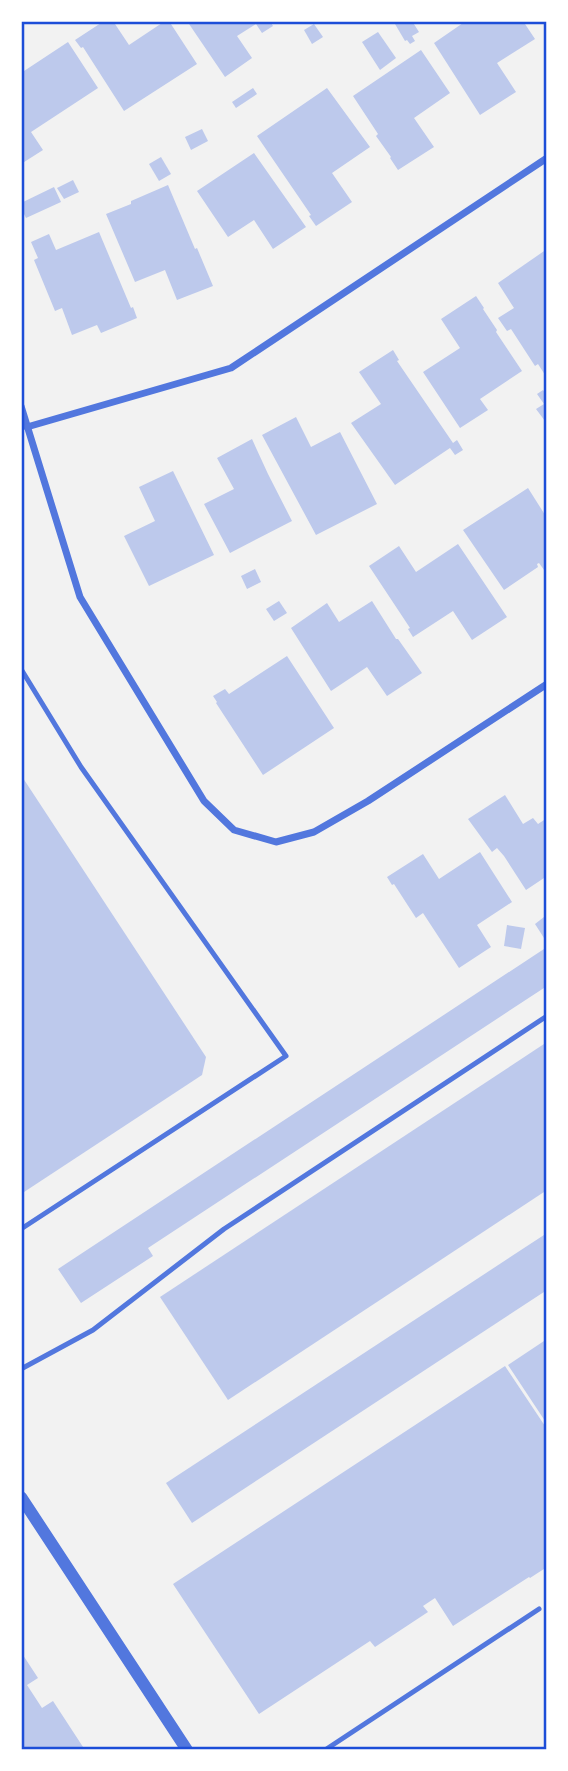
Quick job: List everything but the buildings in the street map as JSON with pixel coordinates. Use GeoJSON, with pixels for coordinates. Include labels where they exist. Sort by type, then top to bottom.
{"type":"FeatureCollection","features":[{"type":"Feature","properties":{"kind":"street"},"geometry":{"type":"LineString","coordinates":[[27,427],[231,368],[547,158]]}},
{"type":"Feature","properties":{"kind":"street"},"geometry":{"type":"LineString","coordinates":[[21,406],[80,597],[204,801],[234,830],[276,842],[314,832],[368,801],[547,684]]}},
{"type":"Feature","properties":{"kind":"street"},"geometry":{"type":"LineString","coordinates":[[21,1497],[187,1750]]}},
{"type":"Feature","properties":{"kind":"lane"},"geometry":{"type":"LineString","coordinates":[[21,668],[81,767],[286,1056],[21,1229]]}},
{"type":"Feature","properties":{"kind":"lane"},"geometry":{"type":"LineString","coordinates":[[21,1369],[93,1330],[224,1229],[547,1016]]}},
{"type":"Feature","properties":{"kind":"lane"},"geometry":{"type":"LineString","coordinates":[[325,1750],[539,1609]]}}]}
